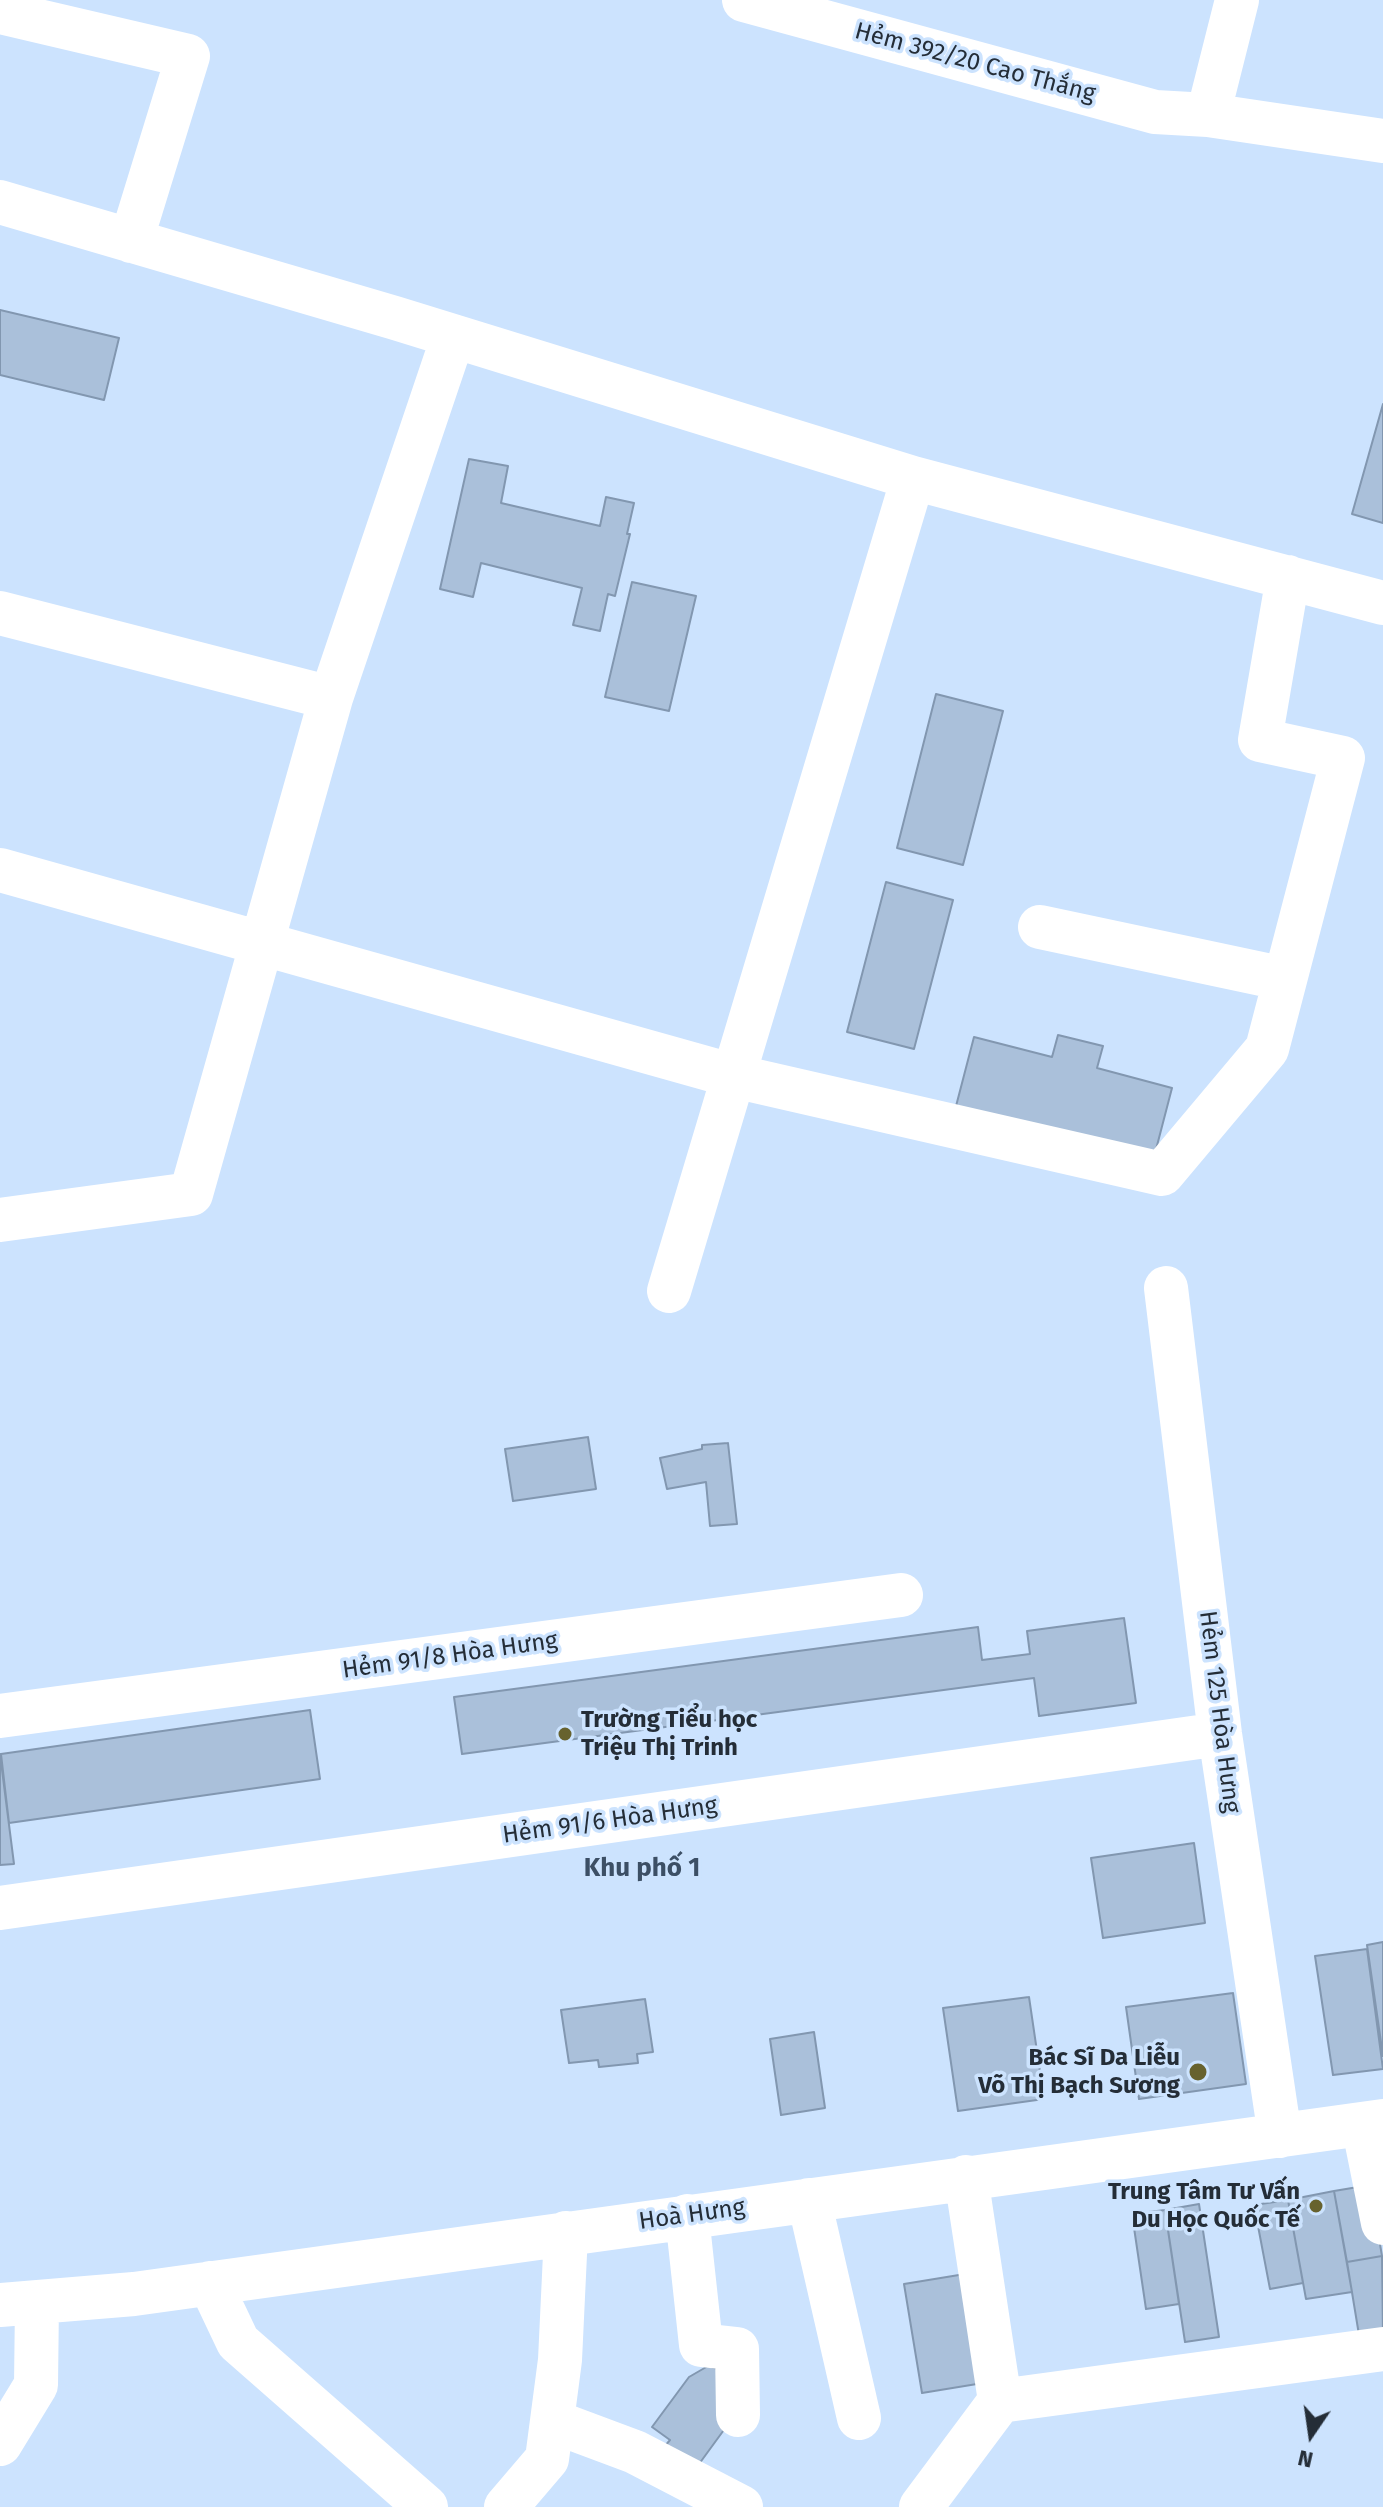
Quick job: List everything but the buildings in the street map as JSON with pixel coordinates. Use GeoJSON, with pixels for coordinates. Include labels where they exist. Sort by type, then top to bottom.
{"type":"FeatureCollection","features":[{"type":"Feature","properties":{"kind":"street","name":"Hẻm 392/20 Cao Thắng"},"geometry":{"type":"LineString","coordinates":[[744,0],[1155,112],[1208,115],[1383,141]]}},
{"type":"Feature","properties":{"kind":"street"},"geometry":{"type":"LineString","coordinates":[[1208,115],[1237,0]]}},
{"type":"Feature","properties":{"kind":"street"},"geometry":{"type":"LineString","coordinates":[[0,12],[188,56],[131,241]]}},
{"type":"Feature","properties":{"kind":"street"},"geometry":{"type":"LineString","coordinates":[[0,202],[913,478],[1383,603]]}},
{"type":"Feature","properties":{"kind":"street"},"geometry":{"type":"LineString","coordinates":[[0,1220],[191,1194],[331,698],[453,337]]}},
{"type":"Feature","properties":{"kind":"street"},"geometry":{"type":"LineString","coordinates":[[669,1291],[913,478]]}},
{"type":"Feature","properties":{"kind":"street"},"geometry":{"type":"LineString","coordinates":[[0,870],[734,1076],[1162,1174],[1267,1049],[1343,758],[1260,740],[1288,577]]}},
{"type":"Feature","properties":{"kind":"street"},"geometry":{"type":"LineString","coordinates":[[0,613],[331,698]]}},
{"type":"Feature","properties":{"kind":"street"},"geometry":{"type":"LineString","coordinates":[[1040,927],[1285,979]]}},
{"type":"Feature","properties":{"kind":"street","name":"Hẻm 125 Hòa Hưng"},"geometry":{"type":"LineString","coordinates":[[1166,1288],[1220,1734],[1280,2136]]}},
{"type":"Feature","properties":{"kind":"street","name":"Hẻm 91/8 Hòa Hưng"},"geometry":{"type":"LineString","coordinates":[[0,1716],[901,1595]]}},
{"type":"Feature","properties":{"kind":"street","name":"Hẻm 91/6 Hòa Hưng"},"geometry":{"type":"LineString","coordinates":[[0,1908],[1220,1734]]}},
{"type":"Feature","properties":{"kind":"street"},"geometry":{"type":"LineString","coordinates":[[1373,2122],[1383,2223]]}},
{"type":"Feature","properties":{"kind":"street","name":"Hoà Hưng"},"geometry":{"type":"LineString","coordinates":[[19,2303],[134,2294],[1373,2122]]}},
{"type":"Feature","properties":{"kind":"street"},"geometry":{"type":"LineString","coordinates":[[921,2507],[1000,2401],[966,2177]]}},
{"type":"Feature","properties":{"kind":"street"},"geometry":{"type":"LineString","coordinates":[[809,2200],[859,2418]]}},
{"type":"Feature","properties":{"kind":"street"},"geometry":{"type":"LineString","coordinates":[[687,2216],[701,2345],[737,2349],[738,2415]]}},
{"type":"Feature","properties":{"kind":"street"},"geometry":{"type":"LineString","coordinates":[[506,2507],[547,2459],[560,2360],[566,2233]]}},
{"type":"Feature","properties":{"kind":"street"},"geometry":{"type":"LineString","coordinates":[[210,2283],[238,2342],[426,2507]]}},
{"type":"Feature","properties":{"kind":"street"},"geometry":{"type":"LineString","coordinates":[[0,2444],[36,2385],[19,2303]]}},
{"type":"Feature","properties":{"kind":"street"},"geometry":{"type":"LineString","coordinates":[[1000,2401],[1383,2349]]}},
{"type":"Feature","properties":{"kind":"street"},"geometry":{"type":"LineString","coordinates":[[552,2421],[635,2452],[741,2507]]}},
{"type":"Feature","properties":{"kind":"place","name":"Trường Tiểu học Triệu Thị Trinh"},"geometry":{"type":"Point","coordinates":[565,1734]}},
{"type":"Feature","properties":{"kind":"place","name":"Bác Sĩ Da Liễu Võ Thị Bạch Sương"},"geometry":{"type":"Point","coordinates":[1198,2072]}},
{"type":"Feature","properties":{"kind":"place","name":"Trung Tâm Tư Vấn Du Học Quốc Tế"},"geometry":{"type":"Point","coordinates":[1316,2206]}},
{"type":"Feature","properties":{"kind":"district","name":"Khu phố 1"},"geometry":{"type":"Point","coordinates":[642,1869]}}]}
